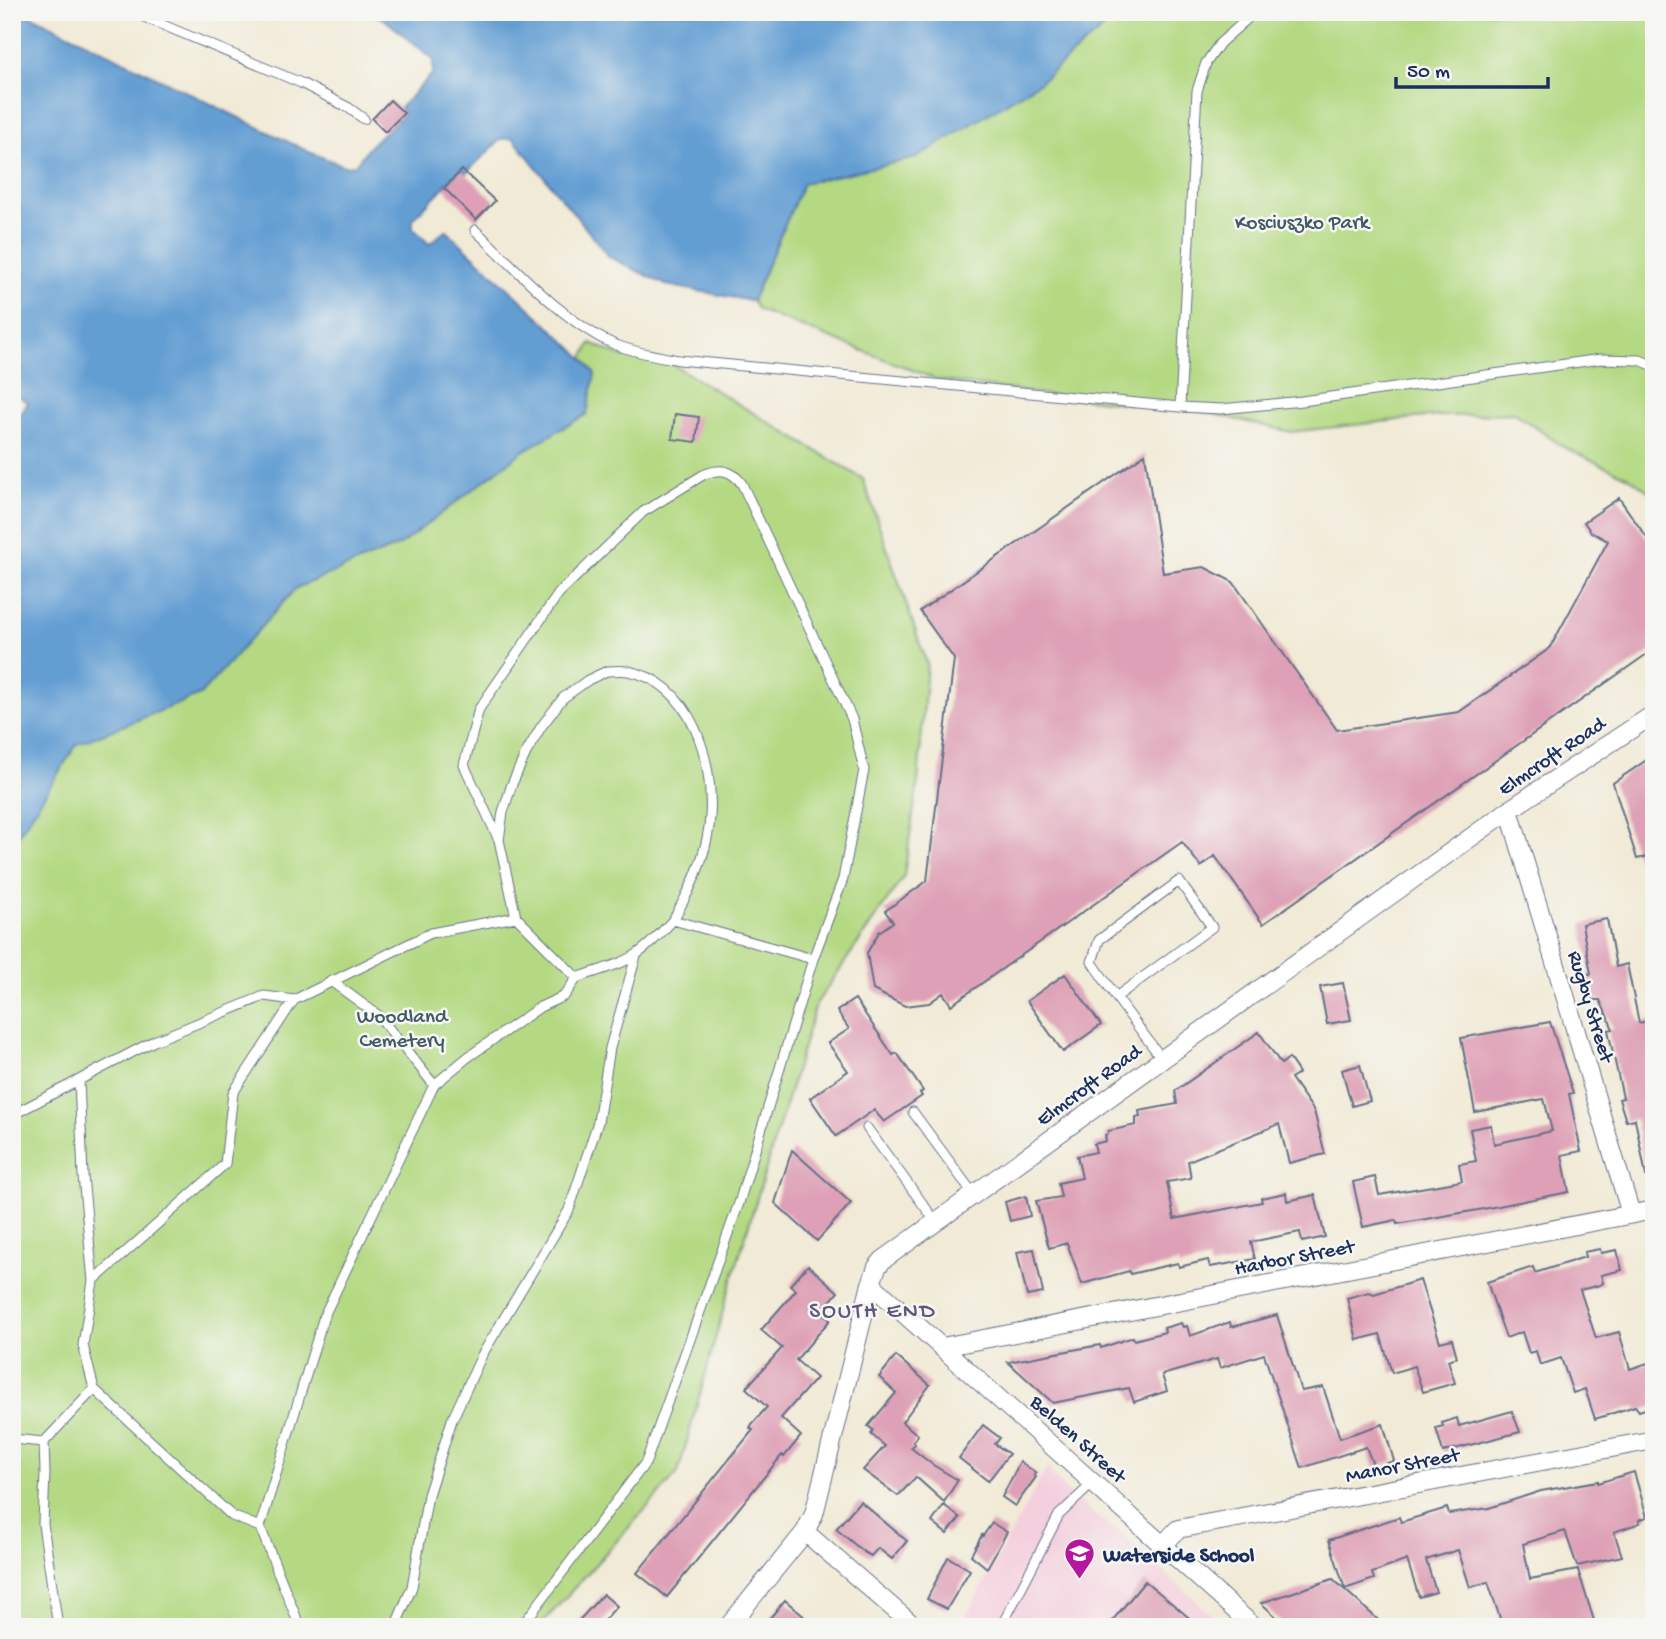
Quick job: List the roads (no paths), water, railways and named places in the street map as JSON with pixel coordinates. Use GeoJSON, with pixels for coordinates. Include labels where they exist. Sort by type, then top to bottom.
{"type":"FeatureCollection","features":[{"type":"Feature","properties":{"kind":"street","name":"Elmcroft Road"},"geometry":{"type":"LineString","coordinates":[[728,1627],[805,1532],[814,1514],[871,1284],[877,1267],[883,1260],[1508,810],[1654,714]]}},
{"type":"Feature","properties":{"kind":"street","name":"Rugby Street"},"geometry":{"type":"LineString","coordinates":[[1508,810],[1631,1214]]}},
{"type":"Feature","properties":{"kind":"street","name":"Harbor Street"},"geometry":{"type":"LineString","coordinates":[[942,1347],[1654,1210]]}},
{"type":"Feature","properties":{"kind":"street","name":"Belden Street"},"geometry":{"type":"LineString","coordinates":[[871,1284],[1254,1627]]}},
{"type":"Feature","properties":{"kind":"street","name":"Manor Street"},"geometry":{"type":"LineString","coordinates":[[1164,1544],[1178,1529],[1654,1440]]}},
{"type":"Feature","properties":{"kind":"street"},"geometry":{"type":"LineString","coordinates":[[805,1532],[915,1627]]}},
{"type":"Feature","properties":{"kind":"lane"},"geometry":{"type":"LineString","coordinates":[[132,12],[301,83],[349,108],[364,119]]}},
{"type":"Feature","properties":{"kind":"lane"},"geometry":{"type":"LineString","coordinates":[[1180,407],[1197,91],[1206,63],[1220,43],[1255,12]]}},
{"type":"Feature","properties":{"kind":"lane"},"geometry":{"type":"LineString","coordinates":[[475,230],[567,315],[614,344],[644,354],[693,362],[1221,409],[1302,401],[1601,359],[1640,360],[1654,366]]}},
{"type":"Feature","properties":{"kind":"lane"},"geometry":{"type":"LineString","coordinates":[[520,1627],[646,1462],[739,1203],[813,959],[843,879],[864,770],[852,719],[742,484],[735,474],[726,470],[714,470],[703,475],[643,512],[596,557],[559,593],[479,709],[464,765],[499,840],[516,917],[577,978]]}},
{"type":"Feature","properties":{"kind":"lane"},"geometry":{"type":"LineString","coordinates":[[300,1627],[260,1527],[324,1316],[434,1086],[468,1057],[511,1027],[540,1007],[564,996],[577,978],[636,956],[673,920],[692,884],[706,847],[710,818],[710,788],[705,754],[683,707],[668,691],[649,678],[627,671],[607,671],[588,680],[564,698],[541,727],[526,753],[503,812],[499,840]]}},
{"type":"Feature","properties":{"kind":"lane"},"geometry":{"type":"LineString","coordinates":[[1116,997],[1212,927],[1179,881],[1099,940],[1092,962],[1116,997],[1162,1059]]}},
{"type":"Feature","properties":{"kind":"lane"},"geometry":{"type":"LineString","coordinates":[[93,1281],[225,1164],[233,1093],[294,1000],[431,933],[516,917]]}},
{"type":"Feature","properties":{"kind":"lane"},"geometry":{"type":"LineString","coordinates":[[673,920],[813,959]]}},
{"type":"Feature","properties":{"kind":"lane"},"geometry":{"type":"LineString","coordinates":[[395,1627],[412,1587],[428,1495],[452,1420],[482,1355],[569,1210],[598,1122],[610,1048],[636,956]]}},
{"type":"Feature","properties":{"kind":"lane"},"geometry":{"type":"LineString","coordinates":[[331,981],[379,1016],[434,1086]]}},
{"type":"Feature","properties":{"kind":"lane"},"geometry":{"type":"LineString","coordinates":[[12,1115],[154,1041],[264,996],[294,1000]]}},
{"type":"Feature","properties":{"kind":"lane"},"geometry":{"type":"LineString","coordinates":[[79,1080],[83,1176],[93,1281],[83,1345],[94,1389],[232,1517],[260,1527]]}},
{"type":"Feature","properties":{"kind":"lane"},"geometry":{"type":"LineString","coordinates":[[913,1112],[974,1195]]}},
{"type":"Feature","properties":{"kind":"lane"},"geometry":{"type":"LineString","coordinates":[[867,1128],[936,1222]]}},
{"type":"Feature","properties":{"kind":"lane"},"geometry":{"type":"LineString","coordinates":[[58,1627],[43,1524],[44,1442],[94,1389]]}},
{"type":"Feature","properties":{"kind":"lane"},"geometry":{"type":"LineString","coordinates":[[12,1439],[44,1442]]}},
{"type":"Feature","properties":{"kind":"lane"},"geometry":{"type":"LineString","coordinates":[[1001,1627],[1059,1515],[1094,1482]]}},
{"type":"Feature","properties":{"kind":"water"},"geometry":{"type":"Polygon","coordinates":[[[15,12],[24,12],[309,152],[344,166],[355,165],[368,148],[404,113],[400,108],[433,73],[433,59],[384,19],[368,12],[1122,12],[1040,82],[916,158],[803,183],[752,301],[666,285],[609,257],[513,138],[501,139],[466,173],[461,169],[413,219],[413,228],[429,244],[446,230],[583,358],[595,374],[587,414],[523,451],[400,545],[296,588],[200,695],[77,744],[12,845],[12,426],[28,403],[12,391],[12,22],[15,12]]]}},
{"type":"Feature","properties":{"kind":"place","name":"Waterside School"},"geometry":{"type":"Point","coordinates":[1080,1581]}},
{"type":"Feature","properties":{"kind":"district","name":"SOUTH END"},"geometry":{"type":"Point","coordinates":[873,1309]}},
{"type":"Feature","properties":{"kind":"park label","name":"Kosciuszko Park"},"geometry":{"type":"Point","coordinates":[1302,221]}},
{"type":"Feature","properties":{"kind":"park label","name":"Woodland Cemetery"},"geometry":{"type":"Point","coordinates":[402,1027]}}]}
